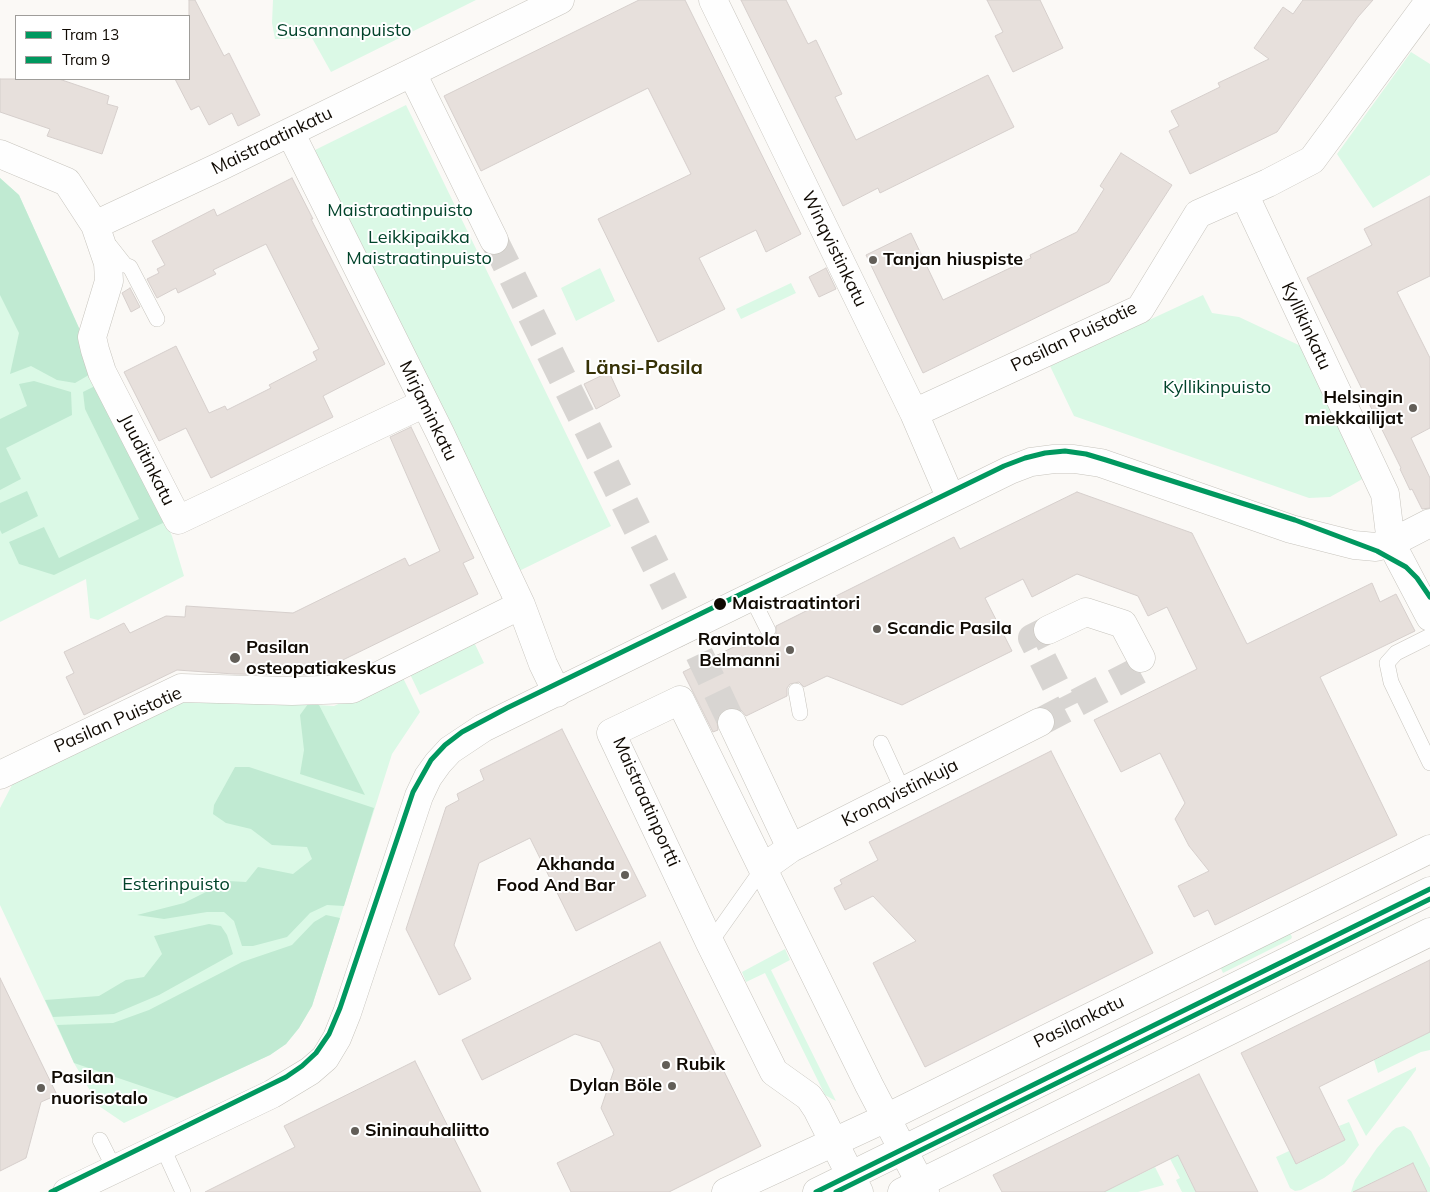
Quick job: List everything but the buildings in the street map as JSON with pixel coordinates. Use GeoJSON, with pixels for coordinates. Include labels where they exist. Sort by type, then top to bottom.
{"type":"FeatureCollection","features":[{"type":"Feature","properties":{"kind":"street","name":"Maistraatinkatu"},"geometry":{"type":"LineString","coordinates":[[95,225],[560,0]]}},
{"type":"Feature","properties":{"kind":"street","name":"Winqvistinkatu"},"geometry":{"type":"LineString","coordinates":[[713,0],[914,413],[951,499]]}},
{"type":"Feature","properties":{"kind":"street","name":"Pasilan Puistotie"},"geometry":{"type":"LineString","coordinates":[[914,413],[1140,309],[1198,214],[1244,194],[1312,160],[1430,0]]}},
{"type":"Feature","properties":{"kind":"street"},"geometry":{"type":"LineString","coordinates":[[412,73],[494,240]]}},
{"type":"Feature","properties":{"kind":"street","name":"Mirjaminkatu"},"geometry":{"type":"LineString","coordinates":[[290,132],[425,403],[521,605],[543,664],[557,693]]}},
{"type":"Feature","properties":{"kind":"street"},"geometry":{"type":"LineString","coordinates":[[0,154],[67,182],[95,225]]}},
{"type":"Feature","properties":{"kind":"street","name":"Kyllikinkatu"},"geometry":{"type":"LineString","coordinates":[[1244,194],[1385,494],[1391,543]]}},
{"type":"Feature","properties":{"kind":"street","name":"Juuditinkatu"},"geometry":{"type":"LineString","coordinates":[[95,225],[108,263],[109,281],[92,337],[95,350],[102,372],[178,520],[425,403]]}},
{"type":"Feature","properties":{"kind":"street"},"geometry":{"type":"LineString","coordinates":[[93,1184],[162,1146],[272,1094],[310,1071],[324,1058],[337,1038],[347,1012],[419,796],[428,777],[450,750],[483,728],[752,598],[1010,470],[1031,462],[1074,459],[1101,463],[1291,529],[1336,542],[1376,547],[1391,543],[1430,523]]}},
{"type":"Feature","properties":{"kind":"street"},"geometry":{"type":"LineString","coordinates":[[1391,543],[1430,617]]}},
{"type":"Feature","properties":{"kind":"street","name":"Pasilan Puistotie"},"geometry":{"type":"LineString","coordinates":[[0,775],[181,688],[292,691],[352,689],[521,605]]}},
{"type":"Feature","properties":{"kind":"street"},"geometry":{"type":"LineString","coordinates":[[1048,630],[1086,612],[1123,624],[1141,658]]}},
{"type":"Feature","properties":{"kind":"street","name":"Maistraatinportti"},"geometry":{"type":"LineString","coordinates":[[855,1184],[809,1097],[774,1072],[710,943],[611,733],[680,700],[903,1149],[916,1189]]}},
{"type":"Feature","properties":{"kind":"street","name":"Kronqvistinkuja"},"geometry":{"type":"LineString","coordinates":[[763,868],[791,848],[1040,722]]}},
{"type":"Feature","properties":{"kind":"street"},"geometry":{"type":"LineString","coordinates":[[732,723],[791,848]]}},
{"type":"Feature","properties":{"kind":"street","name":"Pasilankatu"},"geometry":{"type":"LineString","coordinates":[[726,1192],[886,1118],[1430,849]]}},
{"type":"Feature","properties":{"kind":"street","name":"Pasilankatu"},"geometry":{"type":"LineString","coordinates":[[817,1192],[855,1184],[903,1149],[1430,891]]}},
{"type":"Feature","properties":{"kind":"street"},"geometry":{"type":"LineString","coordinates":[[916,1189],[1430,932]]}},
{"type":"Feature","properties":{"kind":"lane"},"geometry":{"type":"LineString","coordinates":[[95,225],[125,265],[130,267],[157,319]]}},
{"type":"Feature","properties":{"kind":"lane"},"geometry":{"type":"LineString","coordinates":[[752,598],[768,630]]}},
{"type":"Feature","properties":{"kind":"lane"},"geometry":{"type":"LineString","coordinates":[[1430,636],[1396,653],[1387,663],[1391,682],[1430,763]]}},
{"type":"Feature","properties":{"kind":"lane"},"geometry":{"type":"LineString","coordinates":[[796,691],[800,702],[800,714]]}},
{"type":"Feature","properties":{"kind":"lane"},"geometry":{"type":"LineString","coordinates":[[881,743],[904,791]]}},
{"type":"Feature","properties":{"kind":"lane"},"geometry":{"type":"LineString","coordinates":[[710,943],[763,868]]}},
{"type":"Feature","properties":{"kind":"lane"},"geometry":{"type":"LineString","coordinates":[[93,1184],[100,1140]]}},
{"type":"Feature","properties":{"kind":"lane"},"geometry":{"type":"LineString","coordinates":[[162,1146],[183,1192]]}},
{"type":"Feature","properties":{"kind":"green space","name":"Susannanpuisto"},"geometry":{"type":"Polygon","coordinates":[[[273,0],[476,0],[331,72],[312,38],[275,39],[272,23],[273,0]]]}},
{"type":"Feature","properties":{"kind":"green space"},"geometry":{"type":"Polygon","coordinates":[[[1411,52],[1430,64],[1430,175],[1373,208],[1337,154],[1411,52]]]}},
{"type":"Feature","properties":{"kind":"green space","name":"Leikkipaikka Maistraatinpuisto"},"geometry":{"type":"Polygon","coordinates":[[[406,105],[611,526],[519,571],[313,151],[406,105]]]}},
{"type":"Feature","properties":{"kind":"green space"},"geometry":{"type":"Polygon","coordinates":[[[0,178],[19,195],[172,536],[184,576],[98,620],[90,618],[86,579],[0,622],[0,178]]]}},
{"type":"Feature","properties":{"kind":"green space"},"geometry":{"type":"Polygon","coordinates":[[[0,178],[19,195],[80,330],[94,372],[75,383],[57,380],[31,366],[10,374],[19,333],[0,295],[0,178]]]}},
{"type":"Feature","properties":{"kind":"green space"},"geometry":{"type":"Polygon","coordinates":[[[600,268],[615,301],[576,321],[561,288],[600,268]]]}},
{"type":"Feature","properties":{"kind":"green space"},"geometry":{"type":"Polygon","coordinates":[[[791,283],[796,293],[741,319],[736,309],[791,283]]]}},
{"type":"Feature","properties":{"kind":"green space","name":"Kyllikinpuisto"},"geometry":{"type":"Polygon","coordinates":[[[1203,295],[1212,313],[1239,317],[1305,348],[1366,477],[1330,497],[1309,498],[1074,416],[1050,366],[1203,295]]]}},
{"type":"Feature","properties":{"kind":"green space"},"geometry":{"type":"Polygon","coordinates":[[[34,381],[71,392],[72,415],[6,448],[21,479],[0,490],[0,419],[27,406],[19,384],[34,381]]]}},
{"type":"Feature","properties":{"kind":"green space"},"geometry":{"type":"Polygon","coordinates":[[[99,384],[165,522],[54,575],[19,564],[9,542],[44,527],[59,558],[139,519],[85,409],[83,392],[99,384]]]}},
{"type":"Feature","properties":{"kind":"green space"},"geometry":{"type":"Polygon","coordinates":[[[27,491],[38,516],[2,534],[0,530],[0,503],[27,491]]]}},
{"type":"Feature","properties":{"kind":"green space"},"geometry":{"type":"Polygon","coordinates":[[[473,640],[484,663],[420,695],[409,672],[473,640]]]}},
{"type":"Feature","properties":{"kind":"green space","name":"Esterinpuisto"},"geometry":{"type":"Polygon","coordinates":[[[401,674],[420,712],[392,754],[312,1006],[299,1028],[286,1044],[270,1055],[124,1123],[99,1106],[74,1063],[0,905],[0,808],[14,781],[185,697],[334,706],[401,674]]]}},
{"type":"Feature","properties":{"kind":"green space"},"geometry":{"type":"Polygon","coordinates":[[[308,704],[319,705],[365,795],[300,774],[304,750],[300,715],[308,704]]]}},
{"type":"Feature","properties":{"kind":"green space"},"geometry":{"type":"Polygon","coordinates":[[[235,767],[249,767],[374,808],[344,906],[327,905],[310,913],[287,937],[253,946],[242,946],[234,921],[224,912],[207,912],[164,919],[137,915],[184,903],[228,881],[246,882],[258,867],[293,874],[312,859],[307,847],[272,845],[251,829],[226,823],[213,814],[214,805],[235,767]]]}},
{"type":"Feature","properties":{"kind":"green space"},"geometry":{"type":"Polygon","coordinates":[[[326,915],[340,918],[312,1006],[299,1028],[286,1044],[270,1055],[177,1098],[74,1063],[57,1025],[113,1023],[149,1010],[242,962],[292,945],[314,922],[326,915]]]}},
{"type":"Feature","properties":{"kind":"green space"},"geometry":{"type":"Polygon","coordinates":[[[209,924],[221,926],[227,935],[233,954],[159,995],[114,1014],[53,1017],[45,1000],[99,996],[126,980],[144,977],[162,954],[154,936],[209,924]]]}},
{"type":"Feature","properties":{"kind":"green space"},"geometry":{"type":"Polygon","coordinates":[[[1290,933],[1291,939],[1223,973],[1219,964],[1290,933]]]}},
{"type":"Feature","properties":{"kind":"green space"},"geometry":{"type":"Polygon","coordinates":[[[785,949],[790,960],[771,970],[836,1101],[825,1095],[765,973],[746,982],[742,972],[785,949]]]}},
{"type":"Feature","properties":{"kind":"green space"},"geometry":{"type":"Polygon","coordinates":[[[1430,1032],[1430,1050],[1421,1052],[1378,1073],[1374,1060],[1430,1032]]]}},
{"type":"Feature","properties":{"kind":"green space"},"geometry":{"type":"Polygon","coordinates":[[[1416,1067],[1416,1070],[1366,1136],[1347,1100],[1416,1067]]]}},
{"type":"Feature","properties":{"kind":"green space"},"geometry":{"type":"Polygon","coordinates":[[[1349,1122],[1359,1145],[1344,1164],[1324,1178],[1301,1190],[1295,1191],[1290,1188],[1276,1157],[1289,1151],[1297,1164],[1345,1140],[1339,1126],[1349,1122]]]}},
{"type":"Feature","properties":{"kind":"green space"},"geometry":{"type":"Polygon","coordinates":[[[1404,1126],[1411,1131],[1430,1168],[1430,1192],[1427,1192],[1413,1163],[1363,1187],[1365,1192],[1351,1192],[1355,1180],[1377,1148],[1392,1131],[1404,1126]]]}},
{"type":"Feature","properties":{"kind":"green space"},"geometry":{"type":"Polygon","coordinates":[[[1176,1151],[1196,1192],[1182,1192],[1176,1180],[1180,1178],[1168,1155],[1176,1151]]]}},
{"type":"Feature","properties":{"kind":"green space"},"geometry":{"type":"Polygon","coordinates":[[[1155,1167],[1164,1185],[1138,1192],[1099,1192],[1110,1189],[1155,1167]]]}},
{"type":"Feature","properties":{"kind":"tunnel"},"geometry":{"type":"LineString","coordinates":[[494,240],[732,723]]}},
{"type":"Feature","properties":{"kind":"tunnel"},"geometry":{"type":"LineString","coordinates":[[1048,630],[1032,638],[1067,708]]}},
{"type":"Feature","properties":{"kind":"tunnel"},"geometry":{"type":"LineString","coordinates":[[1040,722],[1145,667],[1141,658]]}},
{"type":"Feature","properties":{"kind":"tram line","name":"13"},"geometry":{"type":"LineString","coordinates":[[51,1192],[286,1077],[316,1053],[329,1034],[340,1008],[413,792],[431,760],[445,745],[462,732],[507,708],[1004,466],[1045,453],[1065,451],[1086,454],[1106,460],[1295,520],[1377,551],[1406,567],[1417,578],[1430,597]]}},
{"type":"Feature","properties":{"kind":"tram line","name":"9"},"geometry":{"type":"LineString","coordinates":[[816,1192],[1430,889]]}},
{"type":"Feature","properties":{"kind":"tram line","name":"13"},"geometry":{"type":"LineString","coordinates":[[836,1192],[1430,899]]}},
{"type":"Feature","properties":{"kind":"place","name":"Tanjan hiuspiste"},"geometry":{"type":"Point","coordinates":[873,260]}},
{"type":"Feature","properties":{"kind":"place","name":"Helsingin miekkailijat"},"geometry":{"type":"Point","coordinates":[1413,408]}},
{"type":"Feature","properties":{"kind":"place","name":"Maistraatintori"},"geometry":{"type":"Point","coordinates":[720,604]}},
{"type":"Feature","properties":{"kind":"place","name":"Scandic Pasila"},"geometry":{"type":"Point","coordinates":[877,629]}},
{"type":"Feature","properties":{"kind":"place","name":"Ravintola Belmanni"},"geometry":{"type":"Point","coordinates":[790,650]}},
{"type":"Feature","properties":{"kind":"place","name":"Pasilan osteopatiakeskus"},"geometry":{"type":"Point","coordinates":[235,658]}},
{"type":"Feature","properties":{"kind":"place","name":"Akhanda Food And Bar"},"geometry":{"type":"Point","coordinates":[625,875]}},
{"type":"Feature","properties":{"kind":"place","name":"Rubik"},"geometry":{"type":"Point","coordinates":[666,1065]}},
{"type":"Feature","properties":{"kind":"place","name":"Dylan Böle"},"geometry":{"type":"Point","coordinates":[672,1086]}},
{"type":"Feature","properties":{"kind":"place","name":"Pasilan nuorisotalo"},"geometry":{"type":"Point","coordinates":[41,1088]}},
{"type":"Feature","properties":{"kind":"place","name":"Sininauhaliitto"},"geometry":{"type":"Point","coordinates":[355,1131]}},
{"type":"Feature","properties":{"kind":"district","name":"Länsi-Pasila"},"geometry":{"type":"Point","coordinates":[644,368]}},
{"type":"Feature","properties":{"kind":"park label","name":"Maistraatinpuisto"},"geometry":{"type":"Point","coordinates":[400,211]}}]}
